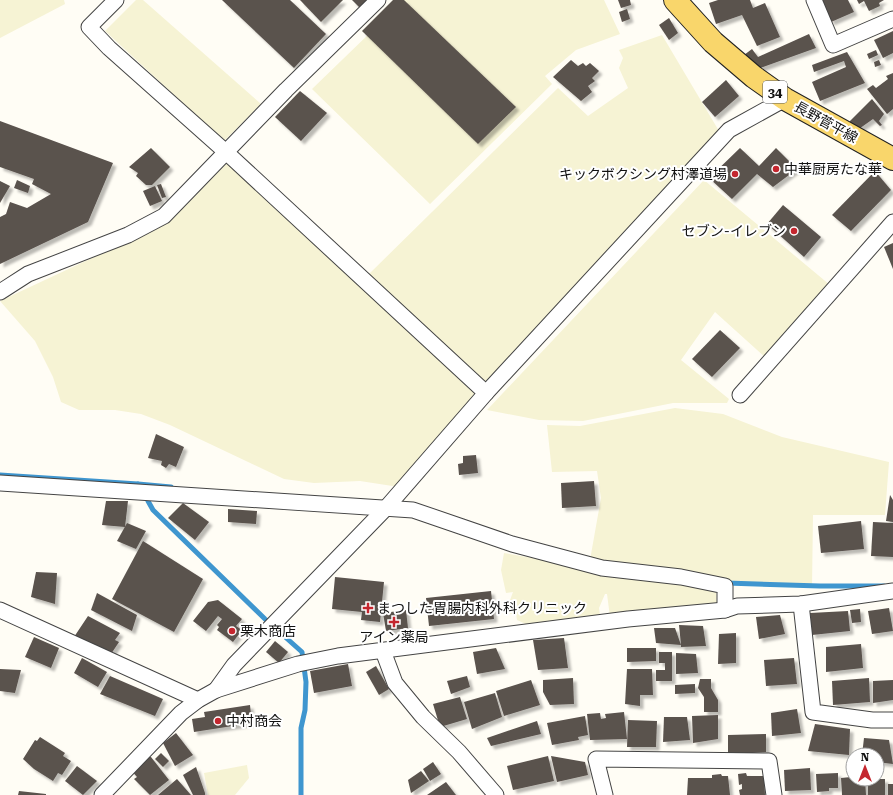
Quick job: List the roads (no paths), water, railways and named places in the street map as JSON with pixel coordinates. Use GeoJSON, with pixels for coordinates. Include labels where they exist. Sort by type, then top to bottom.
{"type":"FeatureCollection","features":[{"type":"Feature","properties":{"kind":"main road","name":"長野菅平線"},"geometry":{"type":"LineString","coordinates":[[676,0],[713,42],[754,77],[784,99],[893,159]]}},
{"type":"Feature","properties":{"kind":"street"},"geometry":{"type":"LineString","coordinates":[[116,0],[89,27],[109,48],[226,153],[486,393]]}},
{"type":"Feature","properties":{"kind":"street"},"geometry":{"type":"LineString","coordinates":[[0,292],[28,274],[128,235],[164,216],[286,90],[378,0]]}},
{"type":"Feature","properties":{"kind":"street"},"geometry":{"type":"LineString","coordinates":[[814,0],[833,45],[893,19]]}},
{"type":"Feature","properties":{"kind":"street"},"geometry":{"type":"LineString","coordinates":[[216,690],[234,665],[386,508],[486,393],[729,130],[784,99]]}},
{"type":"Feature","properties":{"kind":"street"},"geometry":{"type":"LineString","coordinates":[[740,395],[893,222]]}},
{"type":"Feature","properties":{"kind":"street"},"geometry":{"type":"LineString","coordinates":[[0,490],[0,484],[413,510],[512,544],[602,568],[682,577],[725,586],[725,610]]}},
{"type":"Feature","properties":{"kind":"street"},"geometry":{"type":"LineString","coordinates":[[102,795],[181,713],[198,700],[216,690],[303,663],[338,656],[628,619],[725,610],[737,606],[801,604],[893,591]]}},
{"type":"Feature","properties":{"kind":"street"},"geometry":{"type":"LineString","coordinates":[[801,604],[813,712],[872,720],[893,720]]}},
{"type":"Feature","properties":{"kind":"street"},"geometry":{"type":"LineString","coordinates":[[0,610],[198,700]]}},
{"type":"Feature","properties":{"kind":"street"},"geometry":{"type":"LineString","coordinates":[[383,651],[395,683],[422,717],[460,752],[496,795]]}},
{"type":"Feature","properties":{"kind":"street"},"geometry":{"type":"LineString","coordinates":[[605,795],[596,760],[769,760],[774,795]]}},
{"type":"Feature","properties":{"kind":"waterway"},"geometry":{"type":"LineString","coordinates":[[0,475],[138,484],[139,486]]}},
{"type":"Feature","properties":{"kind":"waterway"},"geometry":{"type":"LineString","coordinates":[[138,484],[171,487]]}},
{"type":"Feature","properties":{"kind":"waterway"},"geometry":{"type":"LineString","coordinates":[[148,501],[153,510],[265,619],[302,652],[306,682],[305,710],[301,728],[301,795]]}},
{"type":"Feature","properties":{"kind":"waterway"},"geometry":{"type":"LineString","coordinates":[[726,583],[820,586],[884,586]]}},
{"type":"Feature","properties":{"kind":"place","name":"中華厨房たな華"},"geometry":{"type":"Point","coordinates":[776,169]}},
{"type":"Feature","properties":{"kind":"place","name":"キックボクシング村澤道場"},"geometry":{"type":"Point","coordinates":[735,174]}},
{"type":"Feature","properties":{"kind":"place","name":"セブン-イレブン"},"geometry":{"type":"Point","coordinates":[794,231]}},
{"type":"Feature","properties":{"kind":"place","name":"まつした胃腸内科外科クリニック"},"geometry":{"type":"Point","coordinates":[368,608]}},
{"type":"Feature","properties":{"kind":"place","name":"アイン薬局"},"geometry":{"type":"Point","coordinates":[394,622]}},
{"type":"Feature","properties":{"kind":"place","name":"栗木商店"},"geometry":{"type":"Point","coordinates":[232,631]}},
{"type":"Feature","properties":{"kind":"place","name":"中村商会"},"geometry":{"type":"Point","coordinates":[218,721]}}]}
